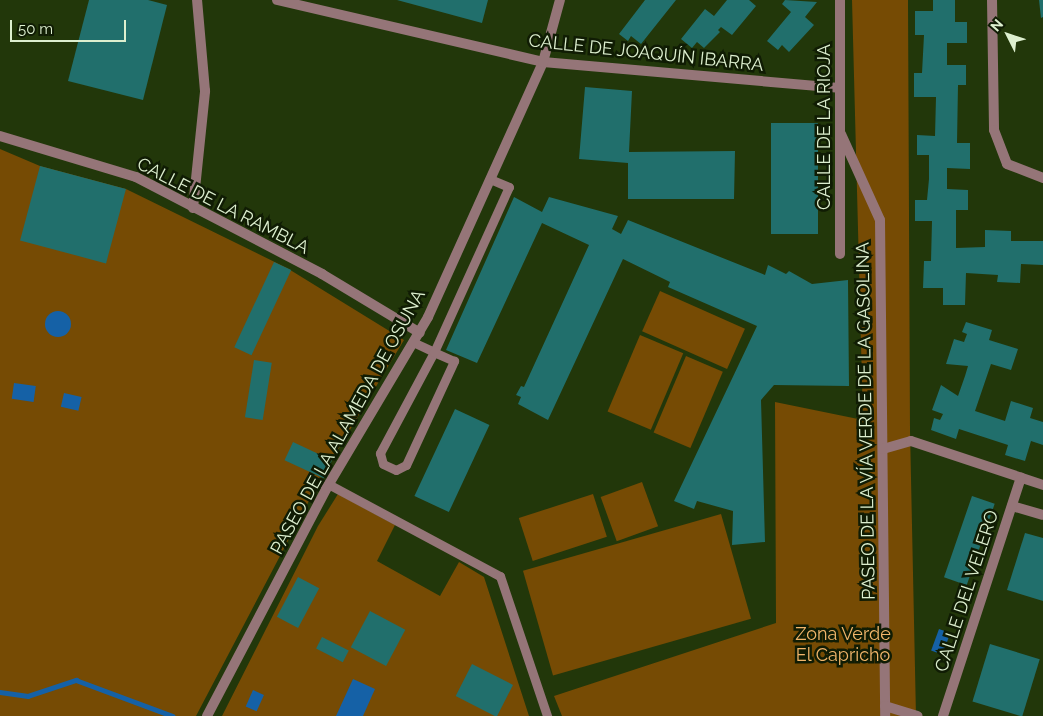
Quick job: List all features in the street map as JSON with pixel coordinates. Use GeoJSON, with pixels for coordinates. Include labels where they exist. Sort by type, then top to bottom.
{"type":"FeatureCollection","features":[{"type":"Feature","properties":{"kind":"street"},"geometry":{"type":"LineString","coordinates":[[193,208],[206,91],[197,0]]}},
{"type":"Feature","properties":{"kind":"street","name":"CALLE DE JOAQUÍN IBARRA"},"geometry":{"type":"LineString","coordinates":[[276,0],[544,62],[838,88]]}},
{"type":"Feature","properties":{"kind":"street","name":"PASEO DE LA ALAMEDA DE OSUNA"},"geometry":{"type":"LineString","coordinates":[[207,716],[330,485],[420,333],[544,62],[560,0]]}},
{"type":"Feature","properties":{"kind":"street","name":"CALLE DE LA RIOJA"},"geometry":{"type":"LineString","coordinates":[[840,0],[838,88],[841,134],[840,254]]}},
{"type":"Feature","properties":{"kind":"street"},"geometry":{"type":"LineString","coordinates":[[992,0],[994,130],[1007,164],[1043,178]]}},
{"type":"Feature","properties":{"kind":"street","name":"PASEO DE LA VÍA VERDE DE LA GASOLINA"},"geometry":{"type":"LineString","coordinates":[[841,134],[880,220],[885,711]]}},
{"type":"Feature","properties":{"kind":"street","name":"CALLE DE LA RAMBLA"},"geometry":{"type":"LineString","coordinates":[[0,136],[136,177],[322,274],[420,333]]}},
{"type":"Feature","properties":{"kind":"street"},"geometry":{"type":"LineString","coordinates":[[883,449],[911,441],[1043,485]]}},
{"type":"Feature","properties":{"kind":"street","name":"CALLE DEL VELERO"},"geometry":{"type":"LineString","coordinates":[[943,716],[1021,477]]}},
{"type":"Feature","properties":{"kind":"street"},"geometry":{"type":"LineString","coordinates":[[1012,506],[1043,515]]}},
{"type":"Feature","properties":{"kind":"street"},"geometry":{"type":"LineString","coordinates":[[885,711],[918,716]]}},
{"type":"Feature","properties":{"kind":"lane"},"geometry":{"type":"LineString","coordinates":[[414,343],[434,352],[454,361],[406,465],[396,470],[383,464],[380,453],[434,352],[509,187],[490,179]]}},
{"type":"Feature","properties":{"kind":"lane"},"geometry":{"type":"LineString","coordinates":[[330,485],[500,576],[548,716]]}},
{"type":"Feature","properties":{"kind":"green space","name":"Zona Verde El Capricho"},"geometry":{"type":"Polygon","coordinates":[[[852,0],[908,0],[910,430],[916,716],[562,716],[554,696],[776,623],[775,402],[863,420],[852,0]]]}},
{"type":"Feature","properties":{"kind":"green space"},"geometry":{"type":"Polygon","coordinates":[[[0,149],[40,166],[126,189],[287,268],[404,340],[321,478],[196,716],[0,716],[0,149]]]}},
{"type":"Feature","properties":{"kind":"green space"},"geometry":{"type":"Polygon","coordinates":[[[660,291],[745,329],[727,369],[642,331],[660,291]]]}},
{"type":"Feature","properties":{"kind":"green space"},"geometry":{"type":"Polygon","coordinates":[[[640,335],[683,353],[651,430],[608,411],[640,335]]]}},
{"type":"Feature","properties":{"kind":"green space"},"geometry":{"type":"Polygon","coordinates":[[[686,356],[723,372],[690,448],[654,432],[686,356]]]}},
{"type":"Feature","properties":{"kind":"green space"},"geometry":{"type":"Polygon","coordinates":[[[642,482],[658,526],[617,541],[601,497],[642,482]]]}},
{"type":"Feature","properties":{"kind":"green space"},"geometry":{"type":"Polygon","coordinates":[[[338,494],[395,525],[377,561],[440,596],[459,562],[484,577],[529,716],[222,716],[318,526],[338,494]]]}},
{"type":"Feature","properties":{"kind":"green space"},"geometry":{"type":"Polygon","coordinates":[[[593,494],[607,537],[533,561],[519,518],[593,494]]]}},
{"type":"Feature","properties":{"kind":"green space"},"geometry":{"type":"Polygon","coordinates":[[[721,514],[751,619],[553,676],[523,571],[721,514]]]}},
{"type":"Feature","properties":{"kind":"water"},"geometry":{"type":"Polygon","coordinates":[[[58,311],[67,315],[71,324],[67,333],[58,337],[49,333],[45,324],[49,315],[58,311]]]}},
{"type":"Feature","properties":{"kind":"water"},"geometry":{"type":"Polygon","coordinates":[[[14,383],[36,386],[34,402],[12,399],[14,383]]]}},
{"type":"Feature","properties":{"kind":"water"},"geometry":{"type":"Polygon","coordinates":[[[64,393],[82,397],[78,411],[61,407],[64,393]]]}},
{"type":"Feature","properties":{"kind":"water"},"geometry":{"type":"Polygon","coordinates":[[[939,629],[950,633],[942,655],[931,651],[939,629]]]}},
{"type":"Feature","properties":{"kind":"water"},"geometry":{"type":"Polygon","coordinates":[[[353,679],[375,689],[363,716],[336,716],[353,679]]]}},
{"type":"Feature","properties":{"kind":"water"},"geometry":{"type":"Polygon","coordinates":[[[253,690],[264,695],[257,711],[246,706],[253,690]]]}},
{"type":"Feature","properties":{"kind":"building"},"geometry":{"type":"Polygon","coordinates":[[[89,0],[148,0],[167,5],[143,100],[68,81],[89,0]]]}},
{"type":"Feature","properties":{"kind":"building"},"geometry":{"type":"Polygon","coordinates":[[[397,0],[488,0],[482,23],[397,0]]]}},
{"type":"Feature","properties":{"kind":"building"},"geometry":{"type":"Polygon","coordinates":[[[645,0],[676,0],[641,44],[631,36],[628,41],[619,34],[645,0]]]}},
{"type":"Feature","properties":{"kind":"building"},"geometry":{"type":"Polygon","coordinates":[[[727,0],[749,0],[756,6],[732,35],[721,27],[718,30],[720,32],[704,48],[697,42],[692,48],[681,39],[705,9],[714,16],[727,0]]]}},
{"type":"Feature","properties":{"kind":"building"},"geometry":{"type":"Polygon","coordinates":[[[785,0],[817,2],[805,17],[814,25],[789,52],[782,45],[778,50],[767,41],[791,12],[782,4],[785,0]]]}},
{"type":"Feature","properties":{"kind":"building"},"geometry":{"type":"Polygon","coordinates":[[[933,0],[955,0],[955,22],[967,22],[967,43],[947,43],[947,65],[966,65],[966,85],[958,85],[957,143],[970,143],[970,169],[947,168],[947,189],[968,190],[968,210],[956,210],[956,248],[985,247],[985,230],[1011,231],[1011,241],[1043,241],[1043,265],[1021,264],[1020,283],[997,282],[998,275],[966,273],[965,305],[943,305],[943,288],[923,288],[924,261],[931,261],[932,221],[915,221],[915,200],[927,200],[929,179],[929,155],[917,155],[917,135],[935,136],[936,97],[914,97],[914,73],[922,73],[924,35],[915,35],[915,11],[933,11],[933,0]]]}},
{"type":"Feature","properties":{"kind":"building"},"geometry":{"type":"Polygon","coordinates":[[[1039,0],[1043,0],[1043,17],[1041,18],[1039,0]]]}},
{"type":"Feature","properties":{"kind":"building"},"geometry":{"type":"Polygon","coordinates":[[[585,87],[632,91],[629,152],[735,151],[734,199],[628,199],[628,163],[579,159],[585,87]]]}},
{"type":"Feature","properties":{"kind":"building"},"geometry":{"type":"Polygon","coordinates":[[[771,123],[818,123],[818,234],[771,234],[771,123]]]}},
{"type":"Feature","properties":{"kind":"building"},"geometry":{"type":"Polygon","coordinates":[[[40,166],[126,189],[106,263],[20,240],[40,166]]]}},
{"type":"Feature","properties":{"kind":"building"},"geometry":{"type":"Polygon","coordinates":[[[514,197],[542,212],[549,197],[618,216],[612,229],[621,234],[628,220],[765,275],[768,265],[786,274],[789,271],[812,284],[848,280],[849,386],[774,385],[761,400],[765,542],[732,545],[733,511],[697,501],[694,509],[674,501],[757,326],[668,287],[670,282],[623,259],[548,420],[518,404],[521,397],[516,395],[521,386],[524,387],[589,245],[542,223],[477,363],[446,350],[514,197]]]}},
{"type":"Feature","properties":{"kind":"building"},"geometry":{"type":"Polygon","coordinates":[[[274,262],[291,270],[251,355],[234,347],[274,262]]]}},
{"type":"Feature","properties":{"kind":"building"},"geometry":{"type":"Polygon","coordinates":[[[966,322],[992,330],[989,340],[1018,349],[1011,370],[991,364],[975,411],[1005,421],[1011,401],[1033,408],[1030,418],[1043,422],[1043,445],[1031,441],[1025,461],[1005,455],[1008,445],[959,429],[956,439],[931,430],[934,418],[940,420],[943,414],[932,410],[941,385],[958,396],[965,376],[968,366],[946,364],[954,339],[964,342],[967,334],[962,332],[966,322]]]}},
{"type":"Feature","properties":{"kind":"building"},"geometry":{"type":"Polygon","coordinates":[[[254,360],[272,363],[263,420],[245,417],[254,360]]]}},
{"type":"Feature","properties":{"kind":"building"},"geometry":{"type":"Polygon","coordinates":[[[455,409],[489,425],[449,512],[414,496],[455,409]]]}},
{"type":"Feature","properties":{"kind":"building"},"geometry":{"type":"Polygon","coordinates":[[[293,442],[332,460],[324,478],[285,460],[293,442]]]}},
{"type":"Feature","properties":{"kind":"building"},"geometry":{"type":"Polygon","coordinates":[[[972,496],[995,504],[967,585],[944,577],[972,496]]]}},
{"type":"Feature","properties":{"kind":"building"},"geometry":{"type":"Polygon","coordinates":[[[1025,533],[1043,538],[1043,601],[1007,590],[1025,533]]]}},
{"type":"Feature","properties":{"kind":"building"},"geometry":{"type":"Polygon","coordinates":[[[298,577],[319,588],[298,628],[277,617],[298,577]]]}},
{"type":"Feature","properties":{"kind":"building"},"geometry":{"type":"Polygon","coordinates":[[[370,611],[405,630],[386,666],[351,647],[370,611]]]}},
{"type":"Feature","properties":{"kind":"building"},"geometry":{"type":"Polygon","coordinates":[[[322,637],[349,651],[343,662],[316,649],[322,637]]]}},
{"type":"Feature","properties":{"kind":"building"},"geometry":{"type":"Polygon","coordinates":[[[990,644],[1040,659],[1022,716],[972,701],[990,644]]]}},
{"type":"Feature","properties":{"kind":"building"},"geometry":{"type":"Polygon","coordinates":[[[472,664],[513,685],[497,716],[456,696],[472,664]]]}},
{"type":"Feature","properties":{"kind":"waterway"},"geometry":{"type":"LineString","coordinates":[[0,692],[28,696],[76,680],[173,716]]}}]}
